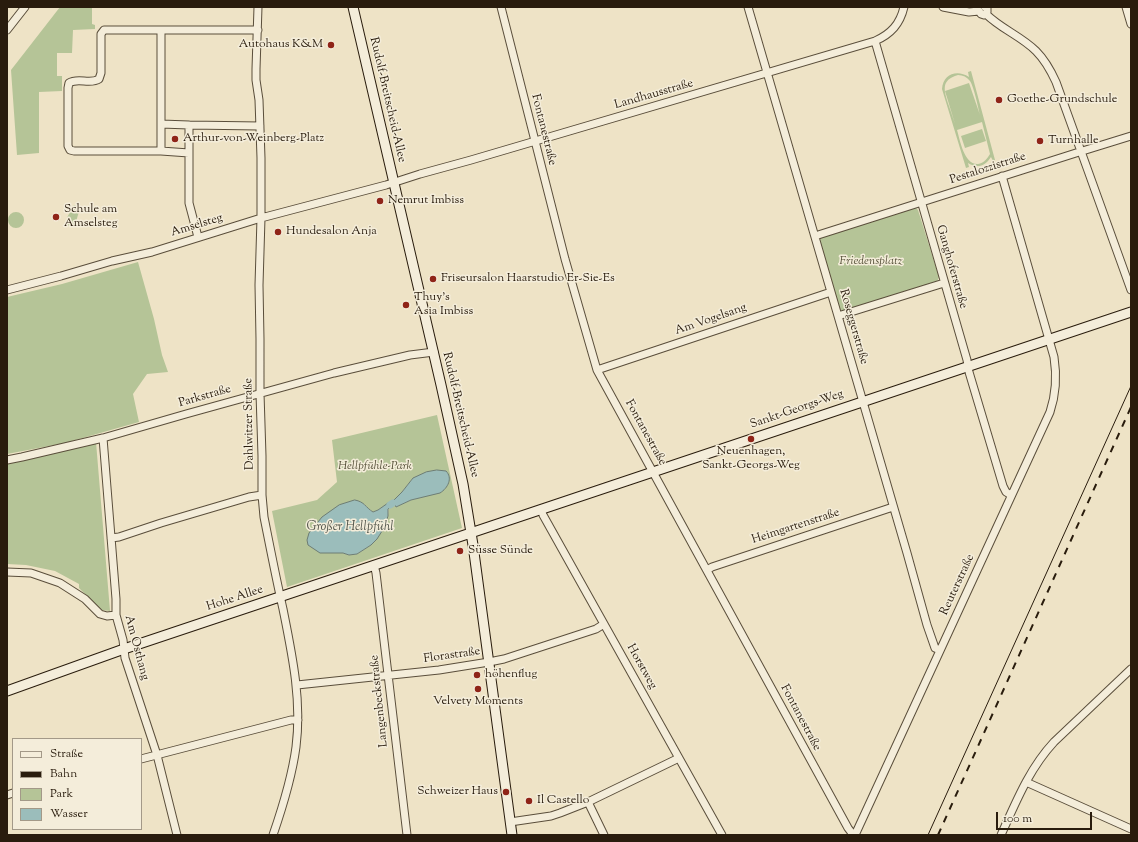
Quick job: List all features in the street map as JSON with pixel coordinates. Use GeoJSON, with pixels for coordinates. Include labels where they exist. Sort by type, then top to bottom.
{"type":"FeatureCollection","features":[{"type":"Feature","properties":{"kind":"street"},"geometry":{"type":"LineString","coordinates":[[7,30],[25,7]]}},
{"type":"Feature","properties":{"kind":"street","name":"Dahlwitzer Straße"},"geometry":{"type":"LineString","coordinates":[[258,7],[256,80],[259,100],[260,126],[261,218],[259,285],[262,495],[264,517],[293,656],[297,685],[298,720],[294,762],[284,804],[273,835]]}},
{"type":"Feature","properties":{"kind":"street","name":"Rudolf-Breitscheid-Allee"},"geometry":{"type":"LineString","coordinates":[[353,7],[434,352],[472,532],[512,835]]}},
{"type":"Feature","properties":{"kind":"street","name":"Fontanestraße"},"geometry":{"type":"LineString","coordinates":[[501,7],[565,259],[598,370],[848,828],[855,835]]}},
{"type":"Feature","properties":{"kind":"street","name":"Roseggerstraße"},"geometry":{"type":"LineString","coordinates":[[748,7],[935,648],[940,650]]}},
{"type":"Feature","properties":{"kind":"street","name":"Landhausstraße"},"geometry":{"type":"LineString","coordinates":[[394,182],[535,142],[875,41],[886,36],[897,24],[904,7]]}},
{"type":"Feature","properties":{"kind":"street"},"geometry":{"type":"LineString","coordinates":[[944,7],[969,12],[995,7]]}},
{"type":"Feature","properties":{"kind":"street"},"geometry":{"type":"LineString","coordinates":[[1126,7],[1131,24]]}},
{"type":"Feature","properties":{"kind":"street"},"geometry":{"type":"LineString","coordinates":[[983,9],[1000,26],[1036,51],[1046,63],[1056,82],[1082,151],[1131,290]]}},
{"type":"Feature","properties":{"kind":"street"},"geometry":{"type":"LineString","coordinates":[[189,153],[70,150],[68,146],[69,83],[73,81],[95,81],[99,79],[101,73],[101,34],[104,30],[258,30]]}},
{"type":"Feature","properties":{"kind":"street"},"geometry":{"type":"LineString","coordinates":[[160,152],[161,30]]}},
{"type":"Feature","properties":{"kind":"street","name":"Ganghoferstraße"},"geometry":{"type":"LineString","coordinates":[[875,41],[1002,486],[1006,492],[1011,495]]}},
{"type":"Feature","properties":{"kind":"street"},"geometry":{"type":"LineString","coordinates":[[161,124],[260,126]]}},
{"type":"Feature","properties":{"kind":"street"},"geometry":{"type":"LineString","coordinates":[[189,125],[189,203],[198,237]]}},
{"type":"Feature","properties":{"kind":"street","name":"Pestalozzistraße"},"geometry":{"type":"LineString","coordinates":[[815,236],[1131,136]]}},
{"type":"Feature","properties":{"kind":"street","name":"Reuterstraße"},"geometry":{"type":"LineString","coordinates":[[855,835],[1054,401],[1056,367],[1054,357],[1002,176]]}},
{"type":"Feature","properties":{"kind":"street","name":"Amselsteg"},"geometry":{"type":"LineString","coordinates":[[7,290],[119,259],[152,252],[261,218],[394,182]]}},
{"type":"Feature","properties":{"kind":"street"},"geometry":{"type":"LineString","coordinates":[[838,316],[944,283]]}},
{"type":"Feature","properties":{"kind":"street","name":"Am Vogelsang"},"geometry":{"type":"LineString","coordinates":[[598,370],[831,292]]}},
{"type":"Feature","properties":{"kind":"street","name":"Sankt-Georgs-Weg"},"geometry":{"type":"LineString","coordinates":[[472,532],[1131,312]]}},
{"type":"Feature","properties":{"kind":"street","name":"Parkstraße"},"geometry":{"type":"LineString","coordinates":[[7,460],[103,438],[260,393],[364,366],[410,355],[434,352]]}},
{"type":"Feature","properties":{"kind":"street","name":"Am Osthang"},"geometry":{"type":"LineString","coordinates":[[103,438],[112,538],[116,615],[125,658],[157,755],[177,835]]}},
{"type":"Feature","properties":{"kind":"street"},"geometry":{"type":"LineString","coordinates":[[112,538],[249,497],[262,495]]}},
{"type":"Feature","properties":{"kind":"street","name":"Heimgartenstraße"},"geometry":{"type":"LineString","coordinates":[[707,570],[712,567],[894,507]]}},
{"type":"Feature","properties":{"kind":"street","name":"Horstweg"},"geometry":{"type":"LineString","coordinates":[[541,509],[722,835]]}},
{"type":"Feature","properties":{"kind":"street","name":"Hohe Allee"},"geometry":{"type":"LineString","coordinates":[[7,691],[124,649],[472,532]]}},
{"type":"Feature","properties":{"kind":"street","name":"Langenbeckstraße"},"geometry":{"type":"LineString","coordinates":[[374,565],[389,675],[407,835]]}},
{"type":"Feature","properties":{"kind":"street"},"geometry":{"type":"LineString","coordinates":[[7,572],[31,573],[60,583],[85,599],[100,614],[107,616],[116,615]]}},
{"type":"Feature","properties":{"kind":"street","name":"Florastraße"},"geometry":{"type":"LineString","coordinates":[[297,685],[439,670],[489,662],[596,629],[604,624]]}},
{"type":"Feature","properties":{"kind":"street"},"geometry":{"type":"LineString","coordinates":[[1001,835],[1026,782],[1046,751],[1131,669]]}},
{"type":"Feature","properties":{"kind":"street"},"geometry":{"type":"LineString","coordinates":[[142,759],[291,720],[298,720]]}},
{"type":"Feature","properties":{"kind":"street"},"geometry":{"type":"LineString","coordinates":[[510,822],[551,816],[560,813],[588,802],[679,758]]}},
{"type":"Feature","properties":{"kind":"street"},"geometry":{"type":"LineString","coordinates":[[1026,782],[1131,829]]}},
{"type":"Feature","properties":{"kind":"street"},"geometry":{"type":"LineString","coordinates":[[588,802],[604,835]]}},
{"type":"Feature","properties":{"kind":"green space"},"geometry":{"type":"Polygon","coordinates":[[[60,7],[92,7],[92,24],[95,25],[95,29],[73,30],[72,53],[57,53],[57,76],[62,76],[62,91],[39,92],[39,153],[17,155],[11,70],[60,7]]]}},
{"type":"Feature","properties":{"kind":"green space"},"geometry":{"type":"Polygon","coordinates":[[[971,71],[995,160],[993,161],[991,157],[981,166],[975,166],[968,163],[969,167],[966,168],[942,89],[945,80],[951,74],[960,73],[969,77],[968,72],[971,71]],[[962,75],[952,77],[948,80],[945,91],[969,83],[980,115],[970,81],[962,75]],[[982,122],[957,130],[963,151],[969,161],[978,164],[982,163],[990,154],[982,122]]]}},
{"type":"Feature","properties":{"kind":"green space"},"geometry":{"type":"Polygon","coordinates":[[[982,129],[986,141],[965,148],[961,136],[982,129]]]}},
{"type":"Feature","properties":{"kind":"green space"},"geometry":{"type":"Polygon","coordinates":[[[74,205],[80,208],[75,225],[72,227],[67,225],[67,219],[74,205]]]}},
{"type":"Feature","properties":{"kind":"green space","name":"Friedensplatz"},"geometry":{"type":"Polygon","coordinates":[[[916,208],[918,210],[939,277],[937,282],[842,311],[840,309],[818,238],[916,208]]]}},
{"type":"Feature","properties":{"kind":"green space"},"geometry":{"type":"Polygon","coordinates":[[[16,212],[23,217],[24,220],[19,227],[16,228],[9,223],[8,220],[13,213],[16,212]]]}},
{"type":"Feature","properties":{"kind":"green space"},"geometry":{"type":"Polygon","coordinates":[[[138,262],[154,319],[162,355],[168,372],[147,374],[133,394],[139,422],[65,443],[7,454],[7,297],[62,284],[138,262]]]}},
{"type":"Feature","properties":{"kind":"green space","name":"Hellpfühle-Park"},"geometry":{"type":"Polygon","coordinates":[[[437,415],[462,528],[287,587],[272,511],[317,500],[337,482],[332,440],[437,415]],[[413,478],[393,501],[396,507],[422,497],[413,478]],[[389,503],[373,512],[364,504],[315,527],[309,533],[320,553],[343,553],[349,555],[357,554],[371,545],[388,516],[389,503]]]}},
{"type":"Feature","properties":{"kind":"green space"},"geometry":{"type":"Polygon","coordinates":[[[96,442],[110,611],[101,610],[79,588],[79,584],[55,571],[26,565],[7,564],[7,464],[96,442]]]}},
{"type":"Feature","properties":{"kind":"water"},"geometry":{"type":"Polygon","coordinates":[[[437,470],[446,471],[449,477],[449,483],[443,491],[411,500],[396,507],[393,501],[413,478],[426,472],[437,470]]]}},
{"type":"Feature","properties":{"kind":"water","name":"Großer Hellpfühl"},"geometry":{"type":"Polygon","coordinates":[[[355,500],[363,503],[373,512],[388,503],[391,506],[388,509],[388,516],[384,528],[371,545],[357,554],[349,555],[343,553],[320,553],[308,545],[307,540],[309,533],[322,517],[339,505],[355,500]]]}},
{"type":"Feature","properties":{"kind":"tram line"},"geometry":{"type":"LineString","coordinates":[[928,835],[1131,386]]}},
{"type":"Feature","properties":{"kind":"railway"},"geometry":{"type":"LineString","coordinates":[[938,835],[1131,407]]}},
{"type":"Feature","properties":{"kind":"place","name":"Autohaus K&M"},"geometry":{"type":"Point","coordinates":[331,45]}},
{"type":"Feature","properties":{"kind":"place","name":"Goethe-Grundschule"},"geometry":{"type":"Point","coordinates":[999,100]}},
{"type":"Feature","properties":{"kind":"place","name":"Arthur-von-Weinberg-Platz"},"geometry":{"type":"Point","coordinates":[175,139]}},
{"type":"Feature","properties":{"kind":"place","name":"Turnhalle"},"geometry":{"type":"Point","coordinates":[1040,141]}},
{"type":"Feature","properties":{"kind":"place","name":"Nemrut Imbiss"},"geometry":{"type":"Point","coordinates":[380,201]}},
{"type":"Feature","properties":{"kind":"place","name":"Schule am Amselsteg"},"geometry":{"type":"Point","coordinates":[56,217]}},
{"type":"Feature","properties":{"kind":"place","name":"Hundesalon Anja"},"geometry":{"type":"Point","coordinates":[278,232]}},
{"type":"Feature","properties":{"kind":"place","name":"Friseursalon Haarstudio Er-Sie-Es"},"geometry":{"type":"Point","coordinates":[433,279]}},
{"type":"Feature","properties":{"kind":"place","name":"Thuy's Asia Imbiss"},"geometry":{"type":"Point","coordinates":[406,305]}},
{"type":"Feature","properties":{"kind":"place","name":"Neuenhagen, Sankt-Georgs-Weg"},"geometry":{"type":"Point","coordinates":[751,439]}},
{"type":"Feature","properties":{"kind":"place","name":"Süsse Sünde"},"geometry":{"type":"Point","coordinates":[460,551]}},
{"type":"Feature","properties":{"kind":"place","name":"höhenflug"},"geometry":{"type":"Point","coordinates":[477,675]}},
{"type":"Feature","properties":{"kind":"place","name":"Velvety Moments"},"geometry":{"type":"Point","coordinates":[478,689]}},
{"type":"Feature","properties":{"kind":"place","name":"Schweizer Haus"},"geometry":{"type":"Point","coordinates":[506,792]}},
{"type":"Feature","properties":{"kind":"place","name":"Il Castello"},"geometry":{"type":"Point","coordinates":[529,801]}}]}
